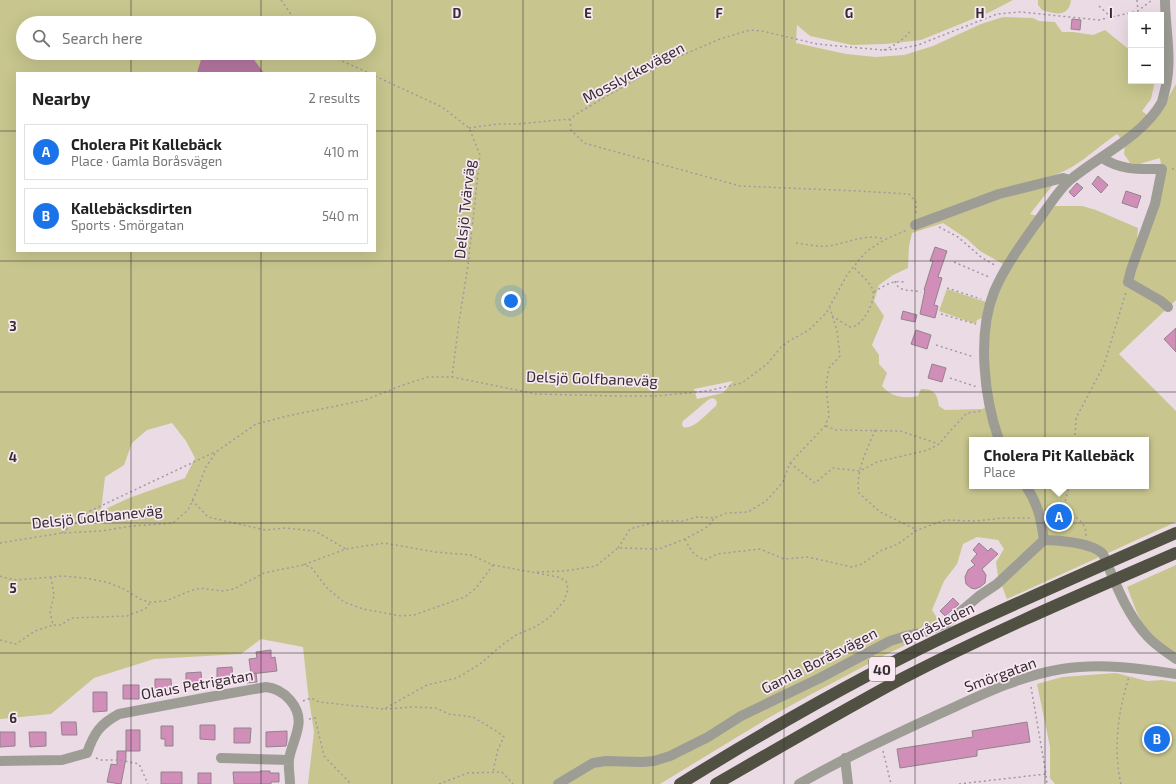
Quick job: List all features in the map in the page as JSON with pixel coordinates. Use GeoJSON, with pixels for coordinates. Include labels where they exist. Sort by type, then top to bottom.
{"type":"FeatureCollection","features":[{"type":"Feature","properties":{"kind":"highway","name":"Boråsleden"},"geometry":{"type":"LineString","coordinates":[[680,784],[765,733],[897,661],[963,628],[1176,533]]}},
{"type":"Feature","properties":{"kind":"highway","name":"40"},"geometry":{"type":"LineString","coordinates":[[716,784],[832,717],[904,678],[972,644],[1099,585],[1176,553]]}},
{"type":"Feature","properties":{"kind":"street"},"geometry":{"type":"LineString","coordinates":[[998,437],[991,410],[985,374],[985,330],[989,308],[994,293],[1005,270],[1030,231],[1070,180],[1139,130],[1162,101],[1168,80],[1170,62],[1165,0]]}},
{"type":"Feature","properties":{"kind":"street"},"geometry":{"type":"LineString","coordinates":[[1102,158],[1113,165],[1128,168],[1162,169],[1156,204],[1131,270],[1128,282],[1161,301],[1168,307]]}},
{"type":"Feature","properties":{"kind":"street"},"geometry":{"type":"LineString","coordinates":[[915,225],[999,194],[1063,178],[1070,180]]}},
{"type":"Feature","properties":{"kind":"street"},"geometry":{"type":"LineString","coordinates":[[1028,489],[1036,502],[1044,540],[1080,544],[1093,547],[1101,552],[1120,594],[1133,618],[1147,637],[1176,659]]}},
{"type":"Feature","properties":{"kind":"street","name":"Gamla Boråsvägen"},"geometry":{"type":"LineString","coordinates":[[558,784],[593,763],[606,761],[654,761],[670,756],[708,737],[741,716],[814,681],[890,641],[922,633],[939,626],[952,619],[997,584],[1044,540]]}},
{"type":"Feature","properties":{"kind":"street","name":"Smörgatan"},"geometry":{"type":"LineString","coordinates":[[799,784],[845,758],[995,689],[1029,677],[1062,669],[1115,666],[1176,674]]}},
{"type":"Feature","properties":{"kind":"street","name":"Olaus Petrigatan"},"geometry":{"type":"LineString","coordinates":[[87,753],[93,738],[103,724],[119,714],[266,687],[287,696],[295,705]]}},
{"type":"Feature","properties":{"kind":"street"},"geometry":{"type":"LineString","coordinates":[[290,784],[289,760],[299,721],[295,705]]}},
{"type":"Feature","properties":{"kind":"street"},"geometry":{"type":"LineString","coordinates":[[0,761],[62,760],[87,753]]}},
{"type":"Feature","properties":{"kind":"street"},"geometry":{"type":"LineString","coordinates":[[221,758],[289,760]]}},
{"type":"Feature","properties":{"kind":"street"},"geometry":{"type":"LineString","coordinates":[[845,758],[848,784]]}},
{"type":"Feature","properties":{"kind":"path"},"geometry":{"type":"LineString","coordinates":[[282,0],[292,16]]}},
{"type":"Feature","properties":{"kind":"path"},"geometry":{"type":"LineString","coordinates":[[1137,0],[1138,11]]}},
{"type":"Feature","properties":{"kind":"path","name":"Mosslyckevägen"},"geometry":{"type":"LineString","coordinates":[[469,128],[497,124],[518,124],[570,119],[664,63],[720,39],[750,30],[762,30],[817,44],[882,50],[918,45],[997,14],[1020,12],[1090,20],[1112,18],[1138,11],[1152,0]]}},
{"type":"Feature","properties":{"kind":"path"},"geometry":{"type":"LineString","coordinates":[[1098,6],[1112,18]]}},
{"type":"Feature","properties":{"kind":"path"},"geometry":{"type":"LineString","coordinates":[[882,50],[900,42],[911,30]]}},
{"type":"Feature","properties":{"kind":"path"},"geometry":{"type":"LineString","coordinates":[[340,60],[367,72]]}},
{"type":"Feature","properties":{"kind":"path","name":"Delsjö Tvärväg"},"geometry":{"type":"LineString","coordinates":[[376,76],[442,107],[469,128],[480,155],[468,265],[452,377]]}},
{"type":"Feature","properties":{"kind":"path"},"geometry":{"type":"LineString","coordinates":[[570,119],[571,130],[584,143],[740,186],[909,194],[916,202],[915,225]]}},
{"type":"Feature","properties":{"kind":"path"},"geometry":{"type":"LineString","coordinates":[[932,220],[934,224],[958,237],[980,257],[1005,270]]}},
{"type":"Feature","properties":{"kind":"path","name":"Delsjö Golfbaneväg"},"geometry":{"type":"LineString","coordinates":[[0,543],[62,533],[101,532],[132,526],[173,523],[188,510],[206,467],[216,452],[256,424],[365,400],[428,377],[452,377],[536,394],[656,396],[707,391],[742,383],[767,364],[781,347],[809,330],[830,308],[848,275],[867,251],[886,240],[913,228],[915,225]]}},
{"type":"Feature","properties":{"kind":"path"},"geometry":{"type":"LineString","coordinates":[[796,243],[826,246],[872,236],[886,240]]}},
{"type":"Feature","properties":{"kind":"path"},"geometry":{"type":"LineString","coordinates":[[954,262],[995,279]]}},
{"type":"Feature","properties":{"kind":"path"},"geometry":{"type":"LineString","coordinates":[[854,267],[874,292]]}},
{"type":"Feature","properties":{"kind":"path"},"geometry":{"type":"LineString","coordinates":[[895,281],[896,285],[901,289],[921,292]]}},
{"type":"Feature","properties":{"kind":"path"},"geometry":{"type":"LineString","coordinates":[[832,316],[842,321],[848,327],[852,327],[857,324],[870,308],[874,292],[895,281],[904,282]]}},
{"type":"Feature","properties":{"kind":"path"},"geometry":{"type":"LineString","coordinates":[[1075,437],[1076,418],[1104,365],[1124,302],[1128,282]]}},
{"type":"Feature","properties":{"kind":"path"},"geometry":{"type":"LineString","coordinates":[[947,288],[987,301]]}},
{"type":"Feature","properties":{"kind":"path"},"geometry":{"type":"LineString","coordinates":[[532,572],[564,571],[596,566],[618,548],[630,529],[660,521],[683,521],[697,517],[714,518],[727,514],[748,512],[766,501],[783,482],[790,463],[825,426],[829,416],[826,385],[829,368],[840,356],[837,331],[830,308]]}},
{"type":"Feature","properties":{"kind":"path"},"geometry":{"type":"LineString","coordinates":[[941,314],[982,326]]}},
{"type":"Feature","properties":{"kind":"path"},"geometry":{"type":"LineString","coordinates":[[936,345],[976,357]]}},
{"type":"Feature","properties":{"kind":"path"},"geometry":{"type":"LineString","coordinates":[[950,378],[982,387]]}},
{"type":"Feature","properties":{"kind":"path"},"geometry":{"type":"LineString","coordinates":[[790,463],[815,483],[833,468],[860,471],[877,462],[928,450],[939,444],[967,413],[991,410]]}},
{"type":"Feature","properties":{"kind":"path"},"geometry":{"type":"LineString","coordinates":[[825,426],[836,430],[900,431],[939,444]]}},
{"type":"Feature","properties":{"kind":"path"},"geometry":{"type":"LineString","coordinates":[[875,430],[860,471],[857,486],[859,494],[880,512],[917,530]]}},
{"type":"Feature","properties":{"kind":"path"},"geometry":{"type":"LineString","coordinates":[[62,533],[90,511],[216,452]]}},
{"type":"Feature","properties":{"kind":"path"},"geometry":{"type":"LineString","coordinates":[[1041,524],[1063,510],[1068,489]]}},
{"type":"Feature","properties":{"kind":"path"},"geometry":{"type":"LineString","coordinates":[[192,500],[208,517],[265,530],[286,528],[315,531],[346,549]]}},
{"type":"Feature","properties":{"kind":"path"},"geometry":{"type":"LineString","coordinates":[[1063,510],[1073,514],[1081,521],[1087,530]]}},
{"type":"Feature","properties":{"kind":"path"},"geometry":{"type":"LineString","coordinates":[[685,539],[690,550],[696,557],[705,560],[717,554],[760,549],[784,559],[808,558],[852,567],[862,564],[880,552],[898,544],[917,530],[945,520],[976,521],[1003,518],[1028,519],[1039,512]]}},
{"type":"Feature","properties":{"kind":"path"},"geometry":{"type":"LineString","coordinates":[[618,548],[659,549],[685,539],[709,526],[714,518]]}},
{"type":"Feature","properties":{"kind":"path"},"geometry":{"type":"LineString","coordinates":[[0,576],[2,578],[17,580],[62,576],[85,578],[106,582],[122,588],[142,600],[151,602],[166,601],[200,588],[222,591],[234,589],[264,573],[303,565],[346,549],[384,543],[435,552],[471,555],[493,565],[558,577],[566,580],[568,588],[564,602],[550,617],[535,627],[516,635],[480,664],[457,678],[427,685],[384,709]]}},
{"type":"Feature","properties":{"kind":"path"},"geometry":{"type":"LineString","coordinates":[[303,565],[311,567],[327,588],[344,602],[363,609],[401,616],[414,616],[465,597],[476,588],[493,565]]}},
{"type":"Feature","properties":{"kind":"path"},"geometry":{"type":"LineString","coordinates":[[43,578],[51,578],[54,595],[50,612],[53,625]]}},
{"type":"Feature","properties":{"kind":"path"},"geometry":{"type":"LineString","coordinates":[[0,640],[16,644],[35,632],[53,625],[61,625],[71,618],[127,616],[145,609],[151,602]]}},
{"type":"Feature","properties":{"kind":"path"},"geometry":{"type":"LineString","coordinates":[[1121,784],[1118,762],[1118,736],[1123,698],[1131,667]]}},
{"type":"Feature","properties":{"kind":"path"},"geometry":{"type":"LineString","coordinates":[[1029,677],[1047,784]]}},
{"type":"Feature","properties":{"kind":"path"},"geometry":{"type":"LineString","coordinates":[[295,705],[311,698],[319,702],[384,709],[413,707],[436,708],[449,714],[473,716],[504,737],[498,749],[493,772]]}},
{"type":"Feature","properties":{"kind":"path"},"geometry":{"type":"LineString","coordinates":[[299,721],[315,718],[324,756],[352,784]]}},
{"type":"Feature","properties":{"kind":"path"},"geometry":{"type":"LineString","coordinates":[[881,742],[891,784]]}},
{"type":"Feature","properties":{"kind":"path"},"geometry":{"type":"LineString","coordinates":[[87,753],[101,760],[120,760],[139,764],[148,784]]}},
{"type":"Feature","properties":{"kind":"path"},"geometry":{"type":"LineString","coordinates":[[439,784],[468,773],[493,772],[502,772],[513,784]]}},
{"type":"Feature","properties":{"kind":"path"},"geometry":{"type":"LineString","coordinates":[[959,784],[1046,774]]}},
{"type":"Feature","properties":{"kind":"shaded area"},"geometry":{"type":"Polygon","coordinates":[[[0,0],[1013,0],[990,12],[921,40],[886,44],[852,45],[810,36],[797,25],[796,43],[846,54],[876,57],[904,55],[933,46],[981,24],[1003,17],[1033,18],[1039,21],[1055,22],[1062,32],[1093,35],[1105,30],[1128,49],[1128,84],[1154,84],[1151,99],[1142,111],[1151,118],[1165,103],[1176,84],[1176,300],[1119,354],[1176,411],[1176,522],[1007,599],[998,576],[996,562],[1004,549],[998,540],[977,537],[963,544],[957,564],[944,581],[932,610],[943,627],[883,656],[770,717],[660,784],[308,784],[314,732],[303,647],[261,639],[241,654],[154,659],[94,678],[51,714],[0,719],[0,0]],[[1117,134],[1076,165],[1048,177],[1052,186],[1030,214],[1045,218],[1053,206],[1082,206],[1096,210],[1138,228],[1137,242],[1146,225],[1161,165],[1160,158],[1139,164],[1130,163],[1124,154],[1125,143],[1117,134]],[[943,223],[912,233],[909,246],[908,268],[893,275],[879,285],[874,301],[884,316],[872,345],[879,355],[879,364],[887,373],[882,386],[889,393],[908,397],[918,396],[921,389],[929,390],[936,395],[939,406],[945,410],[982,409],[993,404],[988,365],[989,326],[994,304],[1010,268],[980,251],[967,239],[943,223]],[[733,381],[694,389],[697,399],[723,393],[733,381]],[[712,398],[683,421],[683,427],[696,424],[716,406],[717,402],[712,398]],[[172,423],[147,430],[132,443],[124,465],[105,477],[101,511],[129,498],[185,478],[195,458],[186,441],[172,423]]]}},
{"type":"Feature","properties":{"kind":"shaded area"},"geometry":{"type":"Polygon","coordinates":[[[1038,0],[1071,0],[1070,6],[1064,12],[1051,13],[1042,10],[1038,5],[1038,0]]]}},
{"type":"Feature","properties":{"kind":"shaded area"},"geometry":{"type":"Polygon","coordinates":[[[201,60],[254,60],[263,72],[197,72],[201,60]]]}},
{"type":"Feature","properties":{"kind":"shaded area"},"geometry":{"type":"Polygon","coordinates":[[[947,289],[986,302],[982,318],[977,320],[976,324],[939,311],[947,289]]]}},
{"type":"Feature","properties":{"kind":"shaded area"},"geometry":{"type":"Polygon","coordinates":[[[1176,565],[1176,655],[1156,639],[1143,624],[1136,611],[1127,587],[1176,565]]]}},
{"type":"Feature","properties":{"kind":"shaded area"},"geometry":{"type":"Polygon","coordinates":[[[1116,673],[1147,681],[1162,680],[1176,682],[1176,784],[1055,784],[1050,778],[1050,747],[1037,684],[1062,677],[1116,673]]]}},
{"type":"Feature","properties":{"kind":"building"},"geometry":{"type":"Polygon","coordinates":[[[1072,19],[1081,20],[1080,30],[1071,29],[1072,19]]]}},
{"type":"Feature","properties":{"kind":"building"},"geometry":{"type":"Polygon","coordinates":[[[1098,176],[1108,185],[1101,193],[1092,184],[1098,176]]]}},
{"type":"Feature","properties":{"kind":"building"},"geometry":{"type":"Polygon","coordinates":[[[1077,183],[1083,188],[1074,197],[1069,192],[1077,183]]]}},
{"type":"Feature","properties":{"kind":"building"},"geometry":{"type":"Polygon","coordinates":[[[1126,191],[1141,196],[1137,208],[1122,203],[1126,191]]]}},
{"type":"Feature","properties":{"kind":"building"},"geometry":{"type":"Polygon","coordinates":[[[935,247],[947,251],[938,277],[942,278],[934,305],[938,306],[935,318],[920,314],[924,290],[933,261],[930,261],[935,247]]]}},
{"type":"Feature","properties":{"kind":"building"},"geometry":{"type":"Polygon","coordinates":[[[903,311],[917,315],[915,322],[901,319],[903,311]]]}},
{"type":"Feature","properties":{"kind":"building"},"geometry":{"type":"Polygon","coordinates":[[[1176,328],[1176,352],[1164,339],[1176,328]]]}},
{"type":"Feature","properties":{"kind":"building"},"geometry":{"type":"Polygon","coordinates":[[[916,330],[931,335],[927,349],[911,344],[916,330]]]}},
{"type":"Feature","properties":{"kind":"building"},"geometry":{"type":"Polygon","coordinates":[[[932,364],[946,368],[942,382],[928,378],[932,364]]]}},
{"type":"Feature","properties":{"kind":"building"},"geometry":{"type":"Polygon","coordinates":[[[979,543],[988,551],[991,548],[998,554],[982,569],[986,575],[985,583],[975,589],[966,584],[965,577],[968,570],[975,565],[971,561],[977,554],[973,550],[979,543]]]}},
{"type":"Feature","properties":{"kind":"building"},"geometry":{"type":"Polygon","coordinates":[[[953,598],[959,604],[945,616],[940,611],[953,598]]]}},
{"type":"Feature","properties":{"kind":"building"},"geometry":{"type":"Polygon","coordinates":[[[271,650],[271,658],[275,657],[277,671],[251,674],[249,659],[257,658],[256,652],[271,650]]]}},
{"type":"Feature","properties":{"kind":"building"},"geometry":{"type":"Polygon","coordinates":[[[232,667],[233,681],[217,681],[217,668],[232,667]]]}},
{"type":"Feature","properties":{"kind":"building"},"geometry":{"type":"Polygon","coordinates":[[[201,672],[202,686],[186,686],[186,673],[201,672]]]}},
{"type":"Feature","properties":{"kind":"building"},"geometry":{"type":"Polygon","coordinates":[[[256,673],[257,682],[247,683],[246,674],[256,673]]]}},
{"type":"Feature","properties":{"kind":"building"},"geometry":{"type":"Polygon","coordinates":[[[155,679],[171,679],[172,694],[155,694],[155,679]]]}},
{"type":"Feature","properties":{"kind":"building"},"geometry":{"type":"Polygon","coordinates":[[[123,685],[139,685],[139,699],[123,699],[123,685]]]}},
{"type":"Feature","properties":{"kind":"building"},"geometry":{"type":"Polygon","coordinates":[[[93,692],[107,692],[107,711],[93,712],[93,692]]]}},
{"type":"Feature","properties":{"kind":"building"},"geometry":{"type":"Polygon","coordinates":[[[61,722],[76,722],[77,735],[62,735],[61,722]]]}},
{"type":"Feature","properties":{"kind":"building"},"geometry":{"type":"Polygon","coordinates":[[[1027,722],[1030,742],[977,750],[977,756],[900,768],[897,749],[973,737],[972,731],[1027,722]]]}},
{"type":"Feature","properties":{"kind":"building"},"geometry":{"type":"Polygon","coordinates":[[[200,725],[215,725],[215,740],[200,739],[200,725]]]}},
{"type":"Feature","properties":{"kind":"building"},"geometry":{"type":"Polygon","coordinates":[[[161,726],[173,726],[173,746],[165,746],[165,739],[161,739],[161,726]]]}},
{"type":"Feature","properties":{"kind":"building"},"geometry":{"type":"Polygon","coordinates":[[[234,728],[251,728],[250,743],[234,743],[234,728]]]}},
{"type":"Feature","properties":{"kind":"building"},"geometry":{"type":"Polygon","coordinates":[[[126,730],[140,730],[140,751],[126,751],[126,730]]]}},
{"type":"Feature","properties":{"kind":"building"},"geometry":{"type":"Polygon","coordinates":[[[287,731],[286,746],[266,747],[266,732],[287,731]]]}},
{"type":"Feature","properties":{"kind":"building"},"geometry":{"type":"Polygon","coordinates":[[[0,732],[15,732],[15,746],[0,747],[0,732]]]}},
{"type":"Feature","properties":{"kind":"building"},"geometry":{"type":"Polygon","coordinates":[[[29,732],[46,732],[46,746],[30,747],[29,732]]]}},
{"type":"Feature","properties":{"kind":"building"},"geometry":{"type":"Polygon","coordinates":[[[117,751],[126,751],[121,784],[107,782],[111,764],[117,765],[117,751]]]}},
{"type":"Feature","properties":{"kind":"building"},"geometry":{"type":"Polygon","coordinates":[[[260,771],[279,773],[279,782],[271,782],[271,784],[234,784],[233,772],[260,771]]]}},
{"type":"Feature","properties":{"kind":"building"},"geometry":{"type":"Polygon","coordinates":[[[161,772],[182,772],[182,784],[161,784],[161,772]]]}},
{"type":"Feature","properties":{"kind":"building"},"geometry":{"type":"Polygon","coordinates":[[[198,773],[211,773],[211,784],[198,784],[198,773]]]}},
{"type":"Feature","properties":{"kind":"place","name":"Cholera Pit Kallebäck"},"geometry":{"type":"Point","coordinates":[1059,517]}},
{"type":"Feature","properties":{"kind":"place","name":"Kallebäcksdirten"},"geometry":{"type":"Point","coordinates":[1157,739]}}]}
